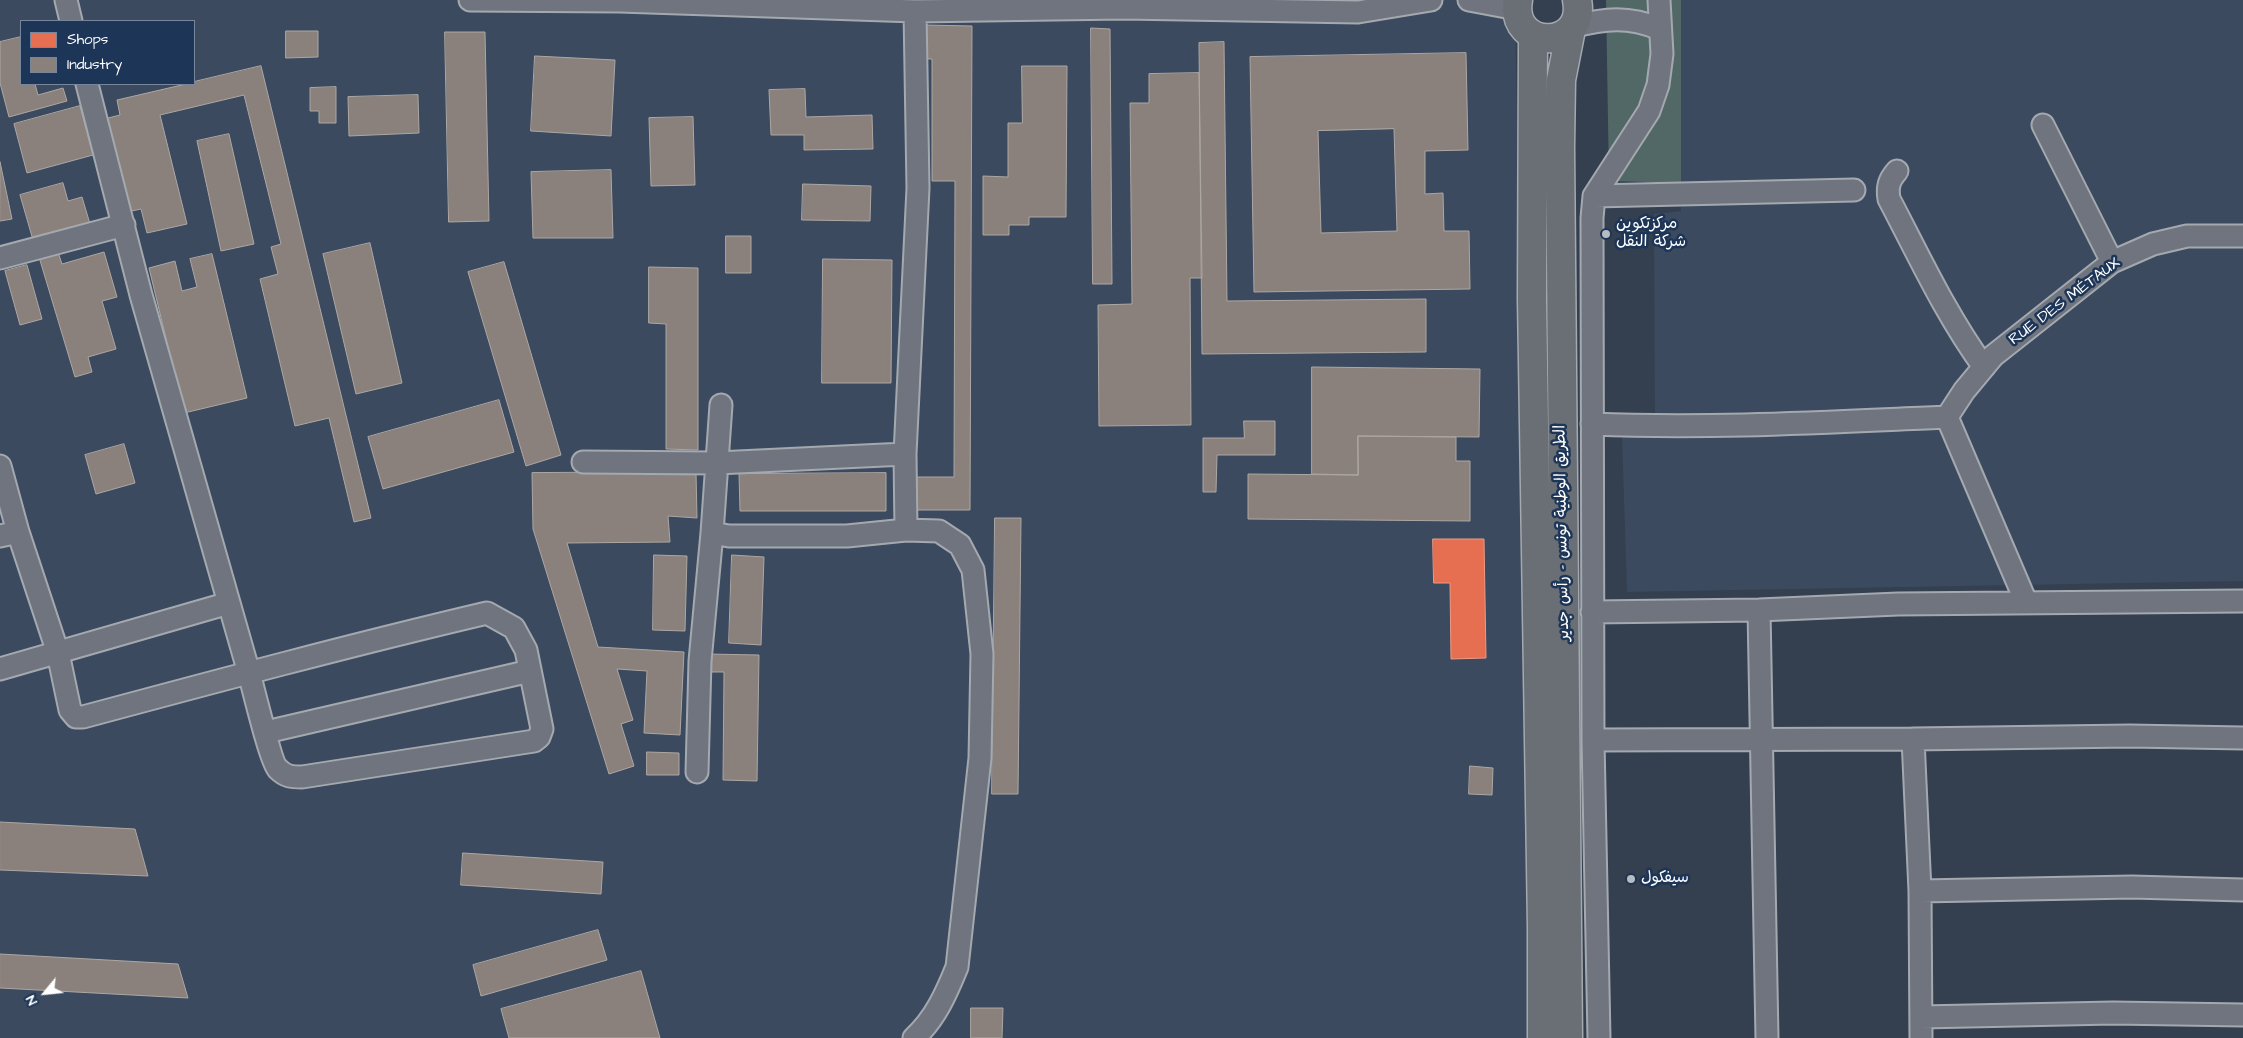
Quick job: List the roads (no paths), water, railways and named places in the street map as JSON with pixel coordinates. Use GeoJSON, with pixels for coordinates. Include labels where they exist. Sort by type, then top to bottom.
{"type":"FeatureCollection","features":[{"type":"Feature","properties":{"kind":"main road"},"geometry":{"type":"LineString","coordinates":[[1517,5],[1519,19],[1524,29],[1533,36],[1542,39],[1553,39],[1563,35],[1576,11]]}},
{"type":"Feature","properties":{"kind":"main road","name":"الطريق الوطنية تونس - رأس جدير"},"geometry":{"type":"LineString","coordinates":[[1568,1038],[1560,146],[1561,80],[1576,11]]}},
{"type":"Feature","properties":{"kind":"main road","name":"الطريق الوطنية تونس - رأس جدير"},"geometry":{"type":"LineString","coordinates":[[1533,36],[1532,299],[1542,1038]]}},
{"type":"Feature","properties":{"kind":"street"},"geometry":{"type":"LineString","coordinates":[[66,0],[71,20]]}},
{"type":"Feature","properties":{"kind":"street"},"geometry":{"type":"LineString","coordinates":[[470,0],[620,1],[915,11],[1097,4],[1358,6],[1431,0]]}},
{"type":"Feature","properties":{"kind":"street"},"geometry":{"type":"LineString","coordinates":[[1469,0],[1517,5]]}},
{"type":"Feature","properties":{"kind":"street"},"geometry":{"type":"LineString","coordinates":[[1599,1038],[1592,612],[1592,260],[1594,196],[1648,111],[1658,85],[1662,54],[1659,0]]}},
{"type":"Feature","properties":{"kind":"street"},"geometry":{"type":"LineString","coordinates":[[906,530],[905,454],[918,188],[915,11]]}},
{"type":"Feature","properties":{"kind":"street"},"geometry":{"type":"LineString","coordinates":[[1576,11],[1643,22],[1660,29]]}},
{"type":"Feature","properties":{"kind":"street"},"geometry":{"type":"LineString","coordinates":[[0,466],[9,534],[58,653],[70,710],[76,717],[83,717],[249,672],[487,613],[514,628],[526,650],[542,730],[539,737],[534,741],[302,777],[288,777],[276,768],[249,672],[229,603],[124,226],[87,85]]}},
{"type":"Feature","properties":{"kind":"street"},"geometry":{"type":"LineString","coordinates":[[2043,125],[2112,262]]}},
{"type":"Feature","properties":{"kind":"street"},"geometry":{"type":"LineString","coordinates":[[1897,171],[1891,178],[1887,188],[1889,199],[1938,294],[1966,342],[1984,367]]}},
{"type":"Feature","properties":{"kind":"street"},"geometry":{"type":"LineString","coordinates":[[1594,196],[1854,190]]}},
{"type":"Feature","properties":{"kind":"street"},"geometry":{"type":"LineString","coordinates":[[0,258],[124,226]]}},
{"type":"Feature","properties":{"kind":"street","name":"RUE DES MÉTAUX"},"geometry":{"type":"LineString","coordinates":[[1947,416],[1964,390],[1993,356],[2112,262],[2153,244],[2187,236],[2243,236]]}},
{"type":"Feature","properties":{"kind":"street"},"geometry":{"type":"LineString","coordinates":[[697,772],[700,661],[721,405]]}},
{"type":"Feature","properties":{"kind":"street"},"geometry":{"type":"LineString","coordinates":[[1592,424],[1641,426],[1806,423],[1947,416],[2026,602]]}},
{"type":"Feature","properties":{"kind":"street"},"geometry":{"type":"LineString","coordinates":[[583,462],[717,464],[905,454]]}},
{"type":"Feature","properties":{"kind":"street"},"geometry":{"type":"LineString","coordinates":[[712,533],[729,536],[846,536],[906,530],[939,531],[960,546],[973,570],[982,654],[980,758],[957,968],[945,995],[928,1025],[914,1038]]}},
{"type":"Feature","properties":{"kind":"street"},"geometry":{"type":"LineString","coordinates":[[1592,612],[1759,610],[2026,602],[2243,601]]}},
{"type":"Feature","properties":{"kind":"street"},"geometry":{"type":"LineString","coordinates":[[0,669],[229,603]]}},
{"type":"Feature","properties":{"kind":"street"},"geometry":{"type":"LineString","coordinates":[[1759,610],[1767,1038]]}},
{"type":"Feature","properties":{"kind":"street"},"geometry":{"type":"LineString","coordinates":[[266,732],[530,671]]}},
{"type":"Feature","properties":{"kind":"street"},"geometry":{"type":"LineString","coordinates":[[1593,740],[2130,736],[2243,738]]}},
{"type":"Feature","properties":{"kind":"street"},"geometry":{"type":"LineString","coordinates":[[1913,739],[1920,891],[1921,1038]]}},
{"type":"Feature","properties":{"kind":"street"},"geometry":{"type":"LineString","coordinates":[[1920,891],[2132,887],[2243,890]]}},
{"type":"Feature","properties":{"kind":"street"},"geometry":{"type":"LineString","coordinates":[[1921,1017],[2113,1013],[2243,1015]]}},
{"type":"Feature","properties":{"kind":"place","name":"مركزتكوين شركة النقل"},"geometry":{"type":"Point","coordinates":[1606,234]}},
{"type":"Feature","properties":{"kind":"place","name":"سيفكول"},"geometry":{"type":"Point","coordinates":[1631,879]}}]}
